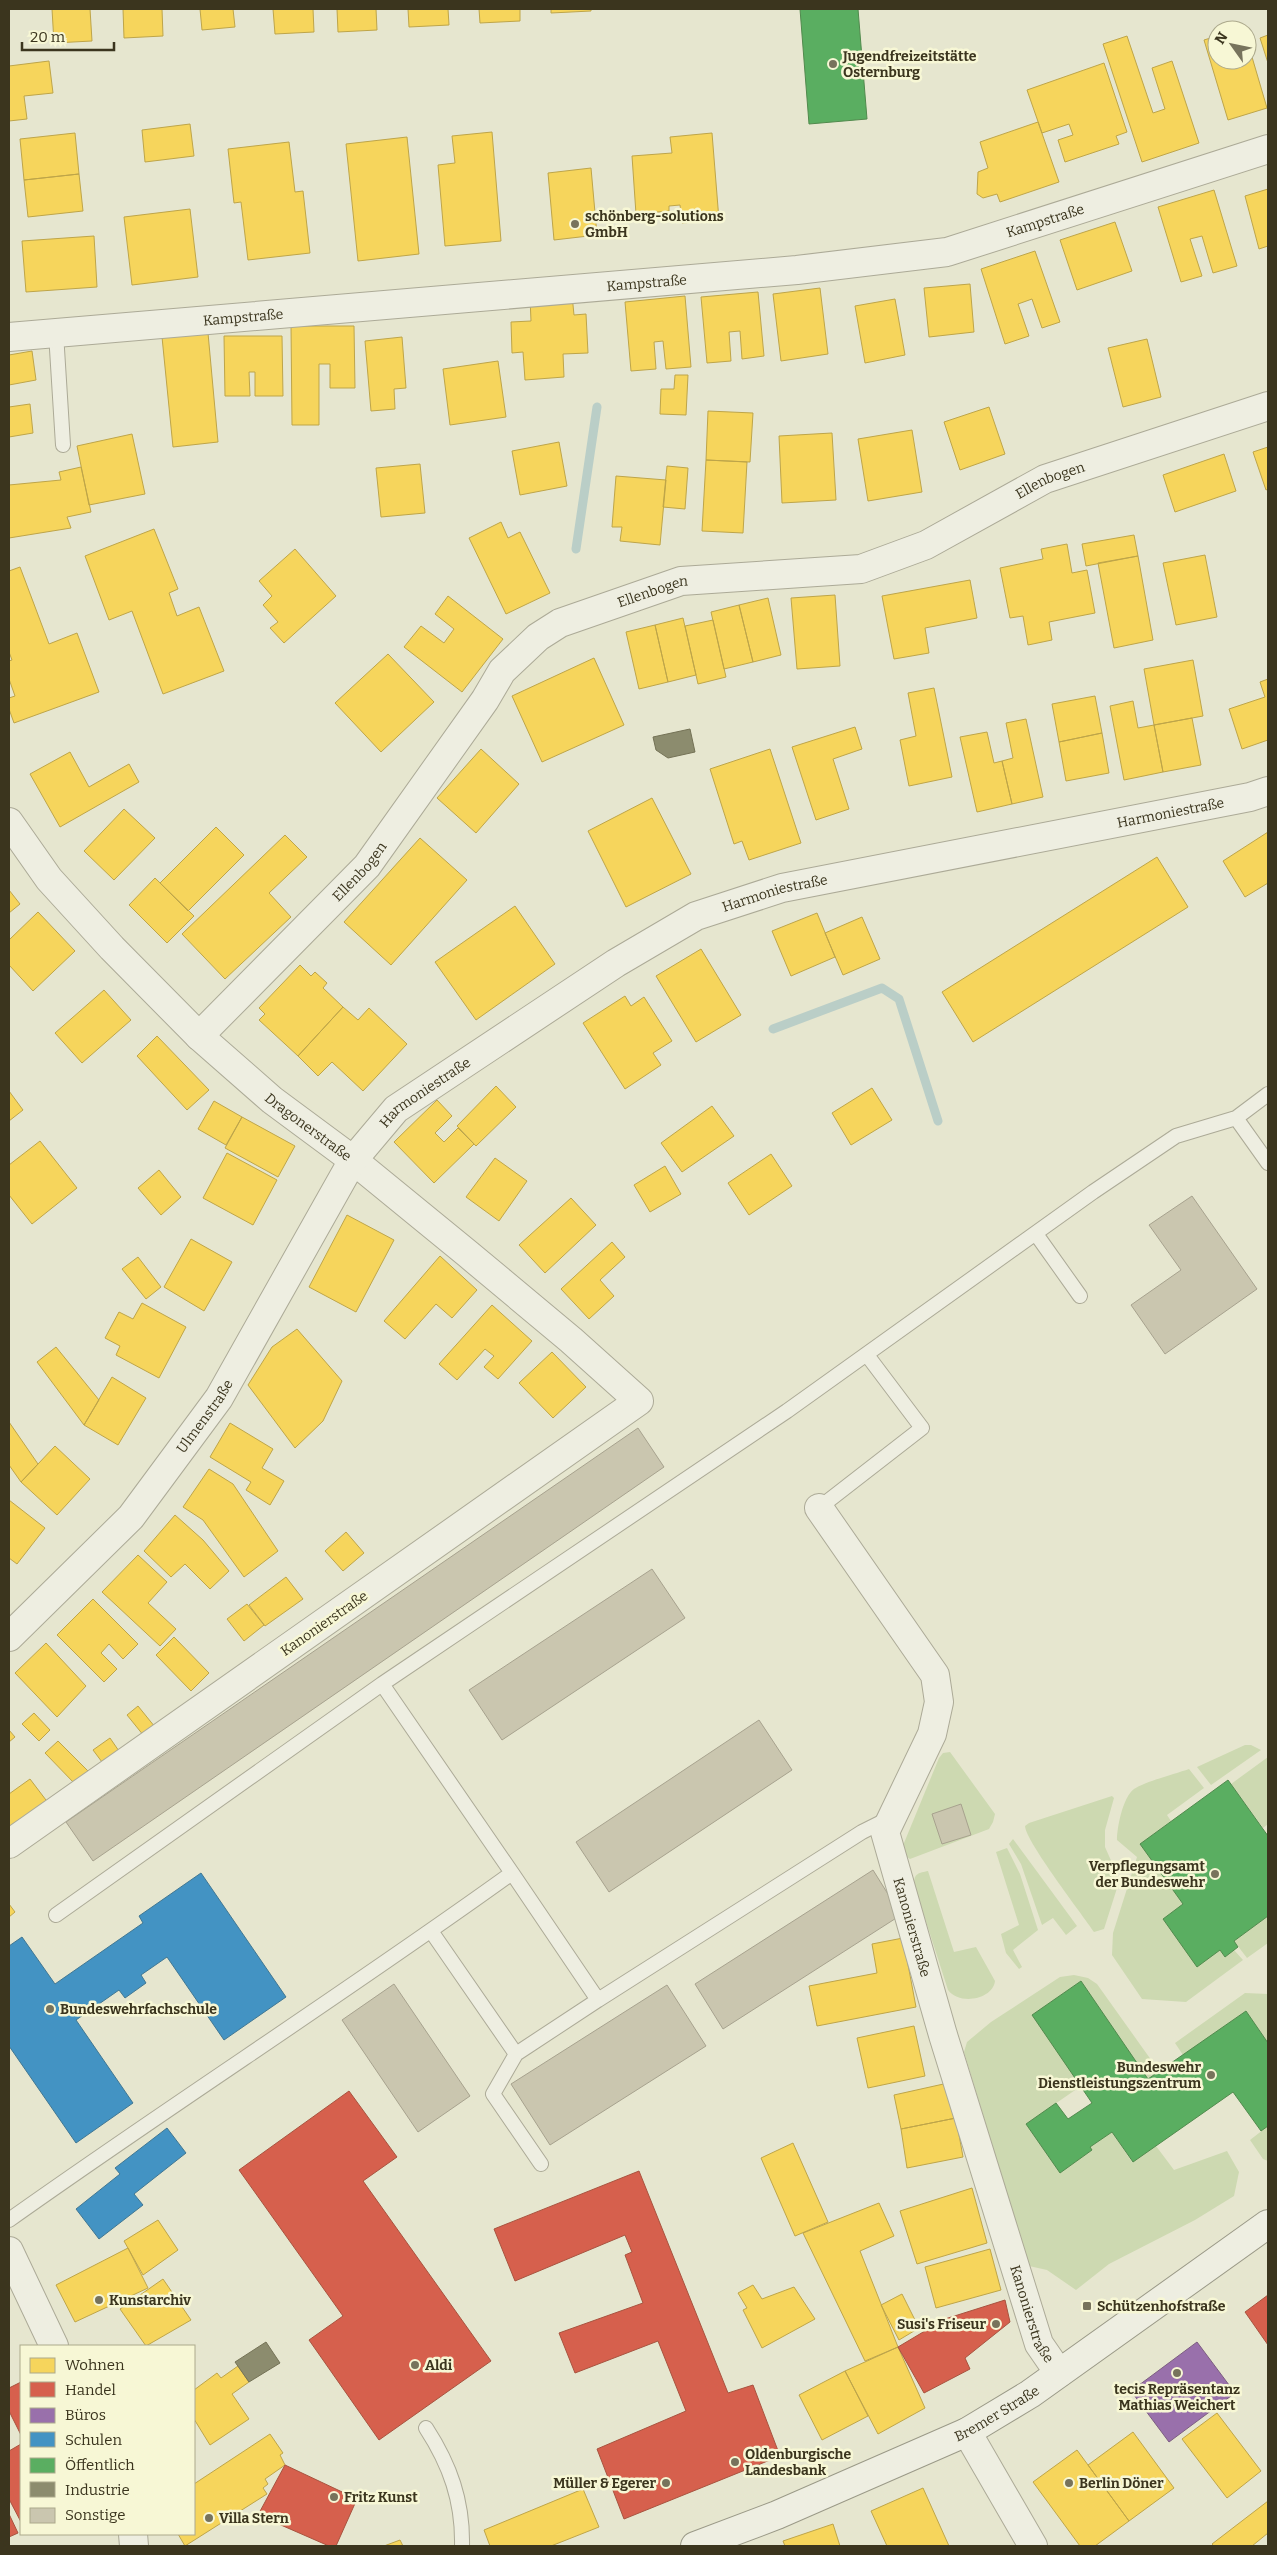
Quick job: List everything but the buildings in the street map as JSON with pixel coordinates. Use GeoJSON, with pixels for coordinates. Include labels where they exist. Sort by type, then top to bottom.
{"type":"FeatureCollection","features":[{"type":"Feature","properties":{"kind":"street","name":"Kampstraße"},"geometry":{"type":"LineString","coordinates":[[9,337],[797,270],[947,252],[1268,149]]}},
{"type":"Feature","properties":{"kind":"street","name":"Ellenbogen"},"geometry":{"type":"LineString","coordinates":[[199,1036],[367,866],[485,700],[502,671],[538,638],[560,623],[681,581],[861,569],[926,545],[1046,479],[1268,406]]}},
{"type":"Feature","properties":{"kind":"street","name":"Harmoniestraße"},"geometry":{"type":"LineString","coordinates":[[353,1160],[396,1109],[616,963],[696,916],[782,888],[1250,796],[1268,790]]}},
{"type":"Feature","properties":{"kind":"street","name":"Dragonerstraße"},"geometry":{"type":"LineString","coordinates":[[9,822],[49,879],[112,948],[199,1036],[272,1100],[353,1160],[571,1340],[639,1402]]}},
{"type":"Feature","properties":{"kind":"street","name":"Ulmenstraße"},"geometry":{"type":"LineString","coordinates":[[9,1637],[132,1517],[219,1398],[353,1160]]}},
{"type":"Feature","properties":{"kind":"street","name":"Kanonierstraße"},"geometry":{"type":"LineString","coordinates":[[9,1844],[639,1402]]}},
{"type":"Feature","properties":{"kind":"street","name":"Kanonierstraße"},"geometry":{"type":"LineString","coordinates":[[819,1508],[935,1675],[939,1702],[932,1734],[885,1832],[943,2035],[1040,2344],[1059,2374]]}},
{"type":"Feature","properties":{"kind":"street","name":"Bremer Straße"},"geometry":{"type":"LineString","coordinates":[[695,2546],[785,2511],[967,2432],[1059,2374],[1268,2224]]}},
{"type":"Feature","properties":{"kind":"street"},"geometry":{"type":"LineString","coordinates":[[9,2251],[54,2345]]}},
{"type":"Feature","properties":{"kind":"street"},"geometry":{"type":"LineString","coordinates":[[967,2432],[1033,2546]]}},
{"type":"Feature","properties":{"kind":"lane"},"geometry":{"type":"LineString","coordinates":[[56,333],[63,445]]}},
{"type":"Feature","properties":{"kind":"lane"},"geometry":{"type":"LineString","coordinates":[[56,1914],[382,1684],[779,1417],[1176,1136],[1236,1118],[1268,1094]]}},
{"type":"Feature","properties":{"kind":"lane"},"geometry":{"type":"LineString","coordinates":[[1236,1118],[1268,1163]]}},
{"type":"Feature","properties":{"kind":"lane"},"geometry":{"type":"LineString","coordinates":[[1036,1234],[1080,1296]]}},
{"type":"Feature","properties":{"kind":"lane"},"geometry":{"type":"LineString","coordinates":[[819,1508],[922,1428],[867,1355]]}},
{"type":"Feature","properties":{"kind":"lane"},"geometry":{"type":"LineString","coordinates":[[382,1684],[598,2000]]}},
{"type":"Feature","properties":{"kind":"lane"},"geometry":{"type":"LineString","coordinates":[[541,2164],[493,2094],[516,2054],[862,1832],[891,1817]]}},
{"type":"Feature","properties":{"kind":"lane"},"geometry":{"type":"LineString","coordinates":[[9,2220],[118,2142],[431,1932],[512,1873]]}},
{"type":"Feature","properties":{"kind":"lane"},"geometry":{"type":"LineString","coordinates":[[431,1932],[516,2054]]}},
{"type":"Feature","properties":{"kind":"lane"},"geometry":{"type":"LineString","coordinates":[[426,2428],[444,2456],[455,2486],[462,2526],[462,2546]]}},
{"type":"Feature","properties":{"kind":"green space"},"geometry":{"type":"Polygon","coordinates":[[[1245,1745],[1251,1745],[1261,1750],[1211,1785],[1197,1767],[1245,1745]]]}},
{"type":"Feature","properties":{"kind":"green space"},"geometry":{"type":"Polygon","coordinates":[[[950,1752],[995,1814],[993,1822],[989,1829],[910,1859],[904,1855],[904,1843],[939,1758],[943,1753],[950,1752]]]}},
{"type":"Feature","properties":{"kind":"green space"},"geometry":{"type":"Polygon","coordinates":[[[1268,1757],[1268,1824],[1263,1828],[1231,1784],[1268,1757]]]}},
{"type":"Feature","properties":{"kind":"green space"},"geometry":{"type":"Polygon","coordinates":[[[1189,1769],[1204,1788],[1167,1815],[1171,1821],[1140,1844],[1183,1904],[1163,1919],[1197,1966],[1220,1950],[1225,1957],[1234,1950],[1243,1960],[1186,2002],[1142,1999],[1112,1955],[1113,1933],[1137,1857],[1117,1840],[1119,1820],[1124,1805],[1134,1789],[1189,1769]]]}},
{"type":"Feature","properties":{"kind":"green space"},"geometry":{"type":"Polygon","coordinates":[[[1112,1796],[1114,1798],[1105,1830],[1105,1847],[1117,1874],[1118,1885],[1104,1929],[1094,1932],[1044,1862],[1025,1826],[1029,1823],[1112,1796]]]}},
{"type":"Feature","properties":{"kind":"green space"},"geometry":{"type":"Polygon","coordinates":[[[1013,1839],[1077,1926],[1066,1935],[1053,1918],[1042,1925],[1021,1864],[1009,1844],[1013,1839]]]}},
{"type":"Feature","properties":{"kind":"green space"},"geometry":{"type":"Polygon","coordinates":[[[1007,1848],[1020,1874],[1038,1930],[1013,1950],[1022,1967],[1019,1969],[1006,1953],[1001,1934],[1019,1925],[996,1852],[1007,1848]]]}},
{"type":"Feature","properties":{"kind":"green space"},"geometry":{"type":"Polygon","coordinates":[[[928,1871],[954,1952],[976,1947],[995,1981],[989,1992],[982,1996],[968,1999],[960,1998],[948,1990],[914,1884],[916,1876],[928,1871]]]}},
{"type":"Feature","properties":{"kind":"green space"},"geometry":{"type":"Polygon","coordinates":[[[1268,1916],[1268,1943],[1247,1958],[1234,1941],[1268,1916]]]}},
{"type":"Feature","properties":{"kind":"green space"},"geometry":{"type":"Polygon","coordinates":[[[1074,1975],[1088,1978],[1097,1984],[1159,2071],[1148,2079],[1081,1981],[1032,2015],[1081,2086],[1026,2124],[1060,2173],[1092,2150],[1090,2147],[1112,2132],[1132,2162],[1156,2146],[1174,2170],[1227,2151],[1239,2172],[1234,2196],[1195,2220],[1109,2264],[1076,2290],[1047,2270],[1029,2266],[964,2052],[967,2042],[991,2022],[1060,1977],[1074,1975]]]}},
{"type":"Feature","properties":{"kind":"green space"},"geometry":{"type":"Polygon","coordinates":[[[1245,1993],[1268,1994],[1268,2043],[1246,2011],[1183,2055],[1175,2043],[1245,1993]]]}},
{"type":"Feature","properties":{"kind":"green space"},"geometry":{"type":"Polygon","coordinates":[[[1268,2126],[1268,2161],[1263,2159],[1250,2140],[1268,2126]]]}},
{"type":"Feature","properties":{"kind":"waterway"},"geometry":{"type":"LineString","coordinates":[[576,549],[597,407]]}},
{"type":"Feature","properties":{"kind":"waterway"},"geometry":{"type":"LineString","coordinates":[[773,1029],[882,988],[899,999],[938,1121]]}},
{"type":"Feature","properties":{"kind":"place","name":"Jugendfreizeitstätte Osternburg"},"geometry":{"type":"Point","coordinates":[833,64]}},
{"type":"Feature","properties":{"kind":"place","name":"schönberg-solutions GmbH"},"geometry":{"type":"Point","coordinates":[575,224]}},
{"type":"Feature","properties":{"kind":"place","name":"Verpflegungsamt der Bundeswehr"},"geometry":{"type":"Point","coordinates":[1215,1874]}},
{"type":"Feature","properties":{"kind":"place","name":"Bundeswehrfachschule"},"geometry":{"type":"Point","coordinates":[50,2009]}},
{"type":"Feature","properties":{"kind":"place","name":"Bundeswehr Dienstleistungszentrum"},"geometry":{"type":"Point","coordinates":[1211,2075]}},
{"type":"Feature","properties":{"kind":"place","name":"Kunstarchiv"},"geometry":{"type":"Point","coordinates":[99,2300]}},
{"type":"Feature","properties":{"kind":"place","name":"Schützenhofstraße"},"geometry":{"type":"Point","coordinates":[1087,2306]}},
{"type":"Feature","properties":{"kind":"place","name":"Susi's Friseur"},"geometry":{"type":"Point","coordinates":[996,2324]}},
{"type":"Feature","properties":{"kind":"place","name":"Aldi"},"geometry":{"type":"Point","coordinates":[415,2365]}},
{"type":"Feature","properties":{"kind":"place","name":"tecis Repräsentanz Mathias Weichert"},"geometry":{"type":"Point","coordinates":[1177,2373]}},
{"type":"Feature","properties":{"kind":"place","name":"Oldenburgische Landesbank"},"geometry":{"type":"Point","coordinates":[735,2462]}},
{"type":"Feature","properties":{"kind":"place","name":"Müller & Egerer"},"geometry":{"type":"Point","coordinates":[666,2483]}},
{"type":"Feature","properties":{"kind":"place","name":"Berlin Döner"},"geometry":{"type":"Point","coordinates":[1069,2483]}},
{"type":"Feature","properties":{"kind":"place","name":"Fritz Kunst"},"geometry":{"type":"Point","coordinates":[334,2497]}},
{"type":"Feature","properties":{"kind":"place","name":"Villa Stern"},"geometry":{"type":"Point","coordinates":[209,2518]}}]}
